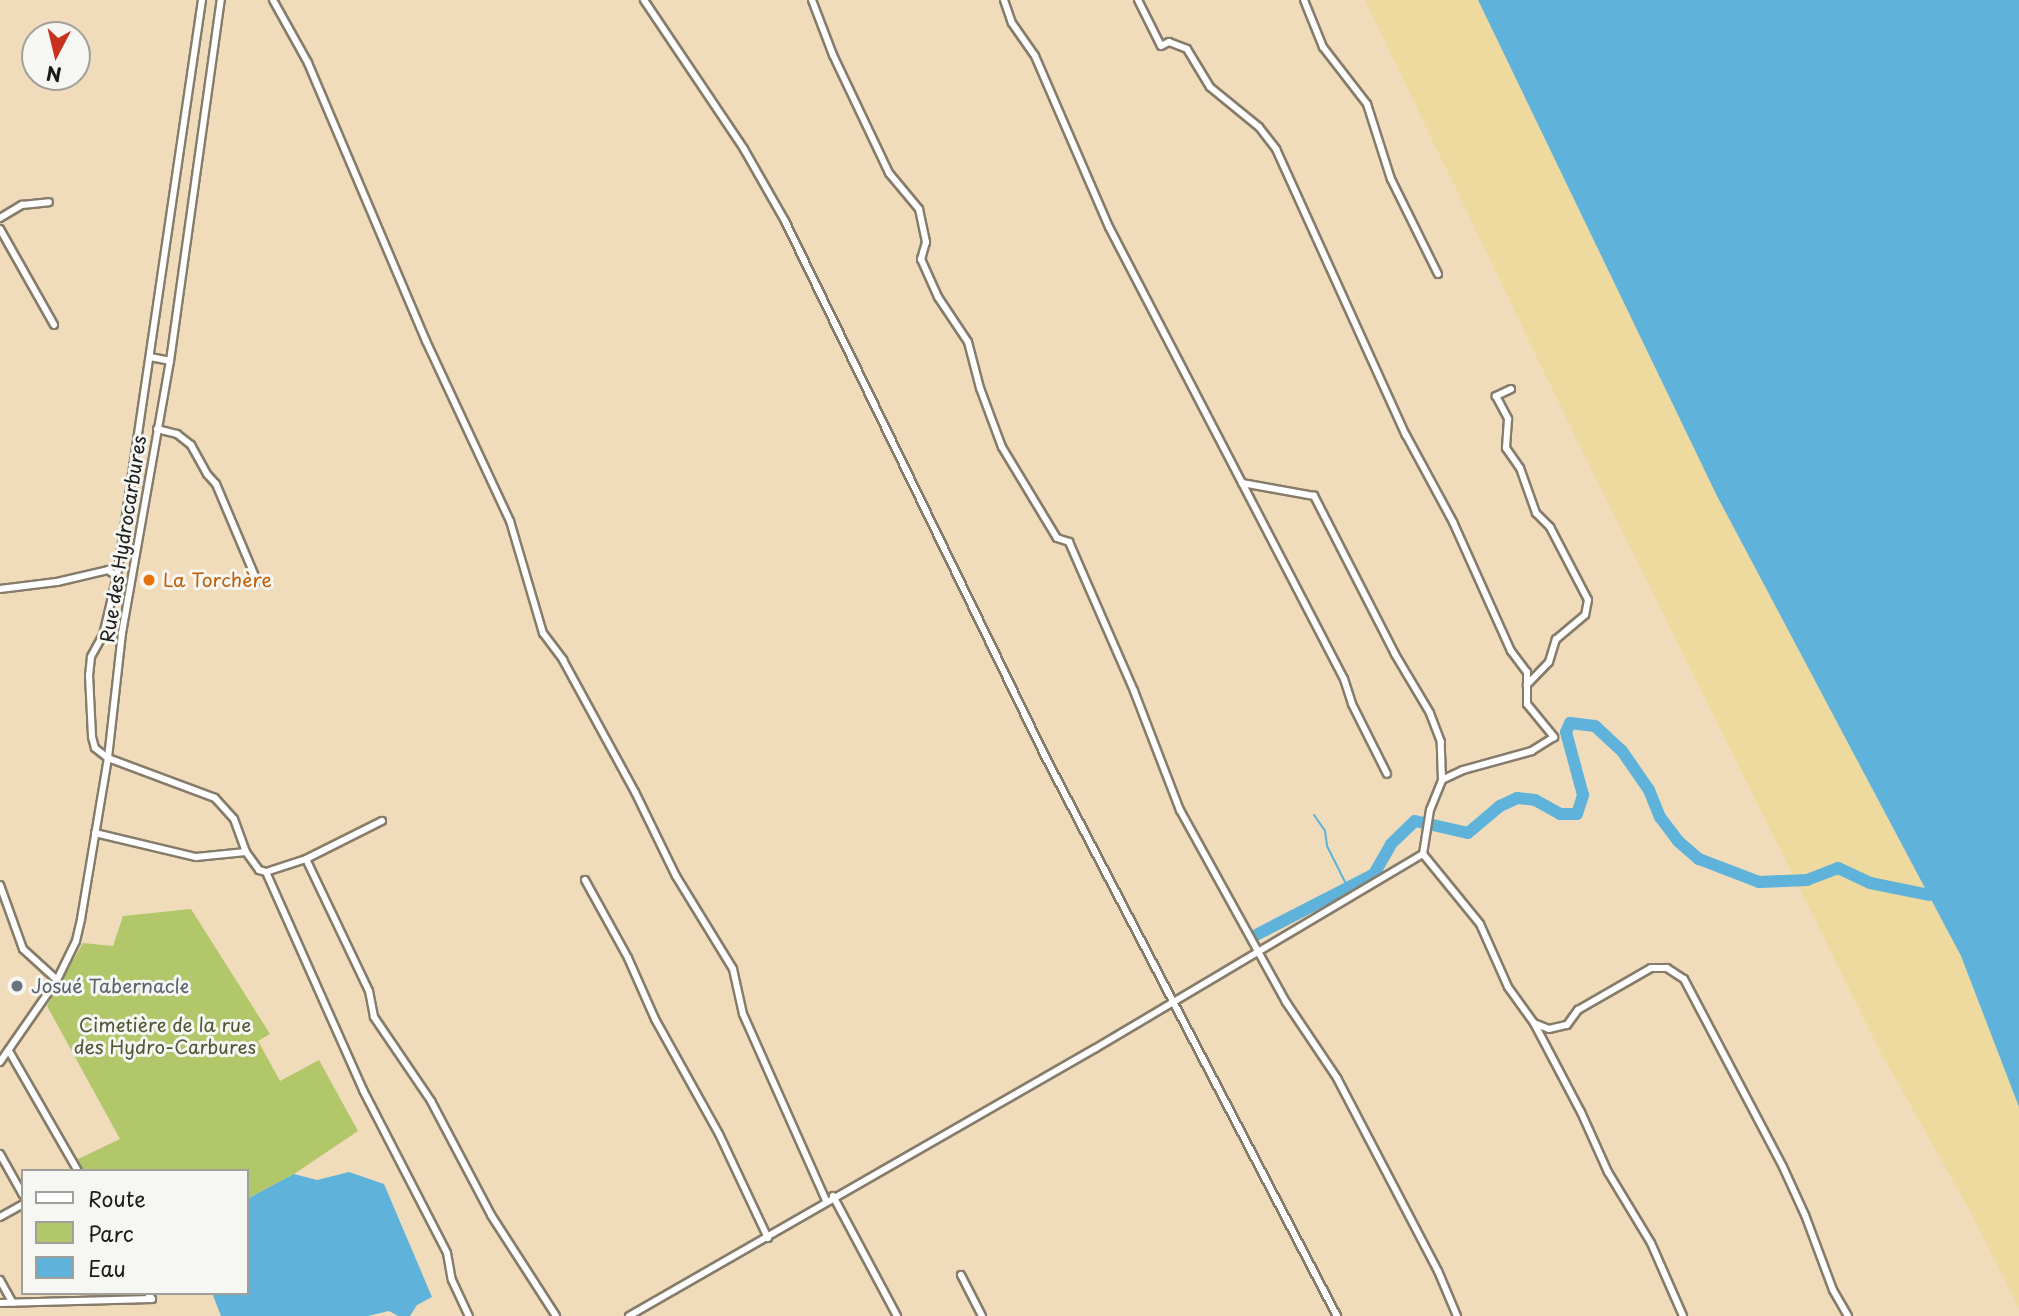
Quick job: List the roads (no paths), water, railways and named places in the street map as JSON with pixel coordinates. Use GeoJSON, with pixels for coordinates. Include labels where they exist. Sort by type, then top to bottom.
{"type":"FeatureCollection","features":[{"type":"Feature","properties":{"kind":"street"},"geometry":{"type":"LineString","coordinates":[[202,0],[117,576],[103,635],[91,657],[89,675],[92,737],[95,748],[108,758],[215,798],[234,819],[246,852],[259,870],[266,872],[306,859],[382,821]]}},
{"type":"Feature","properties":{"kind":"street","name":"Rue des Hydrocarbures"},"geometry":{"type":"LineString","coordinates":[[0,1062],[57,980],[76,941],[108,758],[122,633],[170,361],[221,0]]}},
{"type":"Feature","properties":{"kind":"street"},"geometry":{"type":"LineString","coordinates":[[273,0],[308,63],[426,341],[510,521],[543,633],[563,660],[635,792],[676,876],[733,969],[743,1014],[830,1198],[897,1316]]}},
{"type":"Feature","properties":{"kind":"street"},"geometry":{"type":"LineString","coordinates":[[644,0],[744,149],[785,221],[1045,756],[1337,1316]]}},
{"type":"Feature","properties":{"kind":"street"},"geometry":{"type":"LineString","coordinates":[[812,0],[838,65],[889,173],[919,209],[926,242],[922,259],[938,297],[968,342],[980,388],[1002,447],[1057,538],[1069,542],[1134,691],[1180,810],[1256,951],[1286,1002],[1337,1078],[1437,1271],[1457,1316]]}},
{"type":"Feature","properties":{"kind":"street"},"geometry":{"type":"LineString","coordinates":[[1004,0],[1012,23],[1035,56],[1109,227],[1344,679],[1352,704],[1387,774]]}},
{"type":"Feature","properties":{"kind":"street"},"geometry":{"type":"LineString","coordinates":[[1138,0],[1161,46],[1169,42],[1187,48],[1210,88],[1259,127],[1276,149],[1406,435],[1453,522],[1511,651],[1527,672],[1527,704],[1554,737],[1532,751],[1463,770],[1442,780]]}},
{"type":"Feature","properties":{"kind":"street"},"geometry":{"type":"LineString","coordinates":[[1304,0],[1323,47],[1367,104],[1391,179],[1438,274]]}},
{"type":"Feature","properties":{"kind":"street"},"geometry":{"type":"LineString","coordinates":[[0,218],[22,205],[49,202]]}},
{"type":"Feature","properties":{"kind":"street"},"geometry":{"type":"LineString","coordinates":[[0,229],[54,325]]}},
{"type":"Feature","properties":{"kind":"street"},"geometry":{"type":"LineString","coordinates":[[150,357],[170,361]]}},
{"type":"Feature","properties":{"kind":"street"},"geometry":{"type":"LineString","coordinates":[[1511,389],[1496,396],[1508,419],[1506,448],[1520,468],[1536,513],[1550,527],[1588,600],[1584,615],[1556,639],[1549,662],[1526,687]]}},
{"type":"Feature","properties":{"kind":"street"},"geometry":{"type":"LineString","coordinates":[[157,429],[177,434],[191,445],[207,474],[216,484],[257,581]]}},
{"type":"Feature","properties":{"kind":"street"},"geometry":{"type":"LineString","coordinates":[[629,1316],[768,1238],[830,1198],[1096,1048],[1172,1000],[1312,921],[1423,854],[1427,847],[1426,831],[1430,810],[1442,780],[1441,742],[1430,713],[1395,654],[1314,496],[1242,483]]}},
{"type":"Feature","properties":{"kind":"street"},"geometry":{"type":"LineString","coordinates":[[0,589],[57,582],[108,570],[117,576]]}},
{"type":"Feature","properties":{"kind":"street"},"geometry":{"type":"LineString","coordinates":[[95,832],[196,856],[246,852]]}},
{"type":"Feature","properties":{"kind":"street"},"geometry":{"type":"LineString","coordinates":[[1423,854],[1480,924],[1508,987],[1534,1023],[1581,1112],[1608,1172],[1651,1243],[1683,1316]]}},
{"type":"Feature","properties":{"kind":"street"},"geometry":{"type":"LineString","coordinates":[[306,859],[369,991],[374,1017],[431,1101],[491,1215],[556,1316]]}},
{"type":"Feature","properties":{"kind":"street"},"geometry":{"type":"LineString","coordinates":[[266,872],[363,1090],[447,1253],[452,1280],[468,1316]]}},
{"type":"Feature","properties":{"kind":"street"},"geometry":{"type":"LineString","coordinates":[[585,880],[628,958],[660,1030],[719,1134],[768,1238]]}},
{"type":"Feature","properties":{"kind":"street"},"geometry":{"type":"LineString","coordinates":[[0,885],[23,949],[57,980]]}},
{"type":"Feature","properties":{"kind":"street"},"geometry":{"type":"LineString","coordinates":[[1534,1023],[1549,1029],[1567,1025],[1578,1010],[1651,968],[1667,968],[1684,979],[1783,1167],[1805,1214],[1833,1290],[1848,1316]]}},
{"type":"Feature","properties":{"kind":"street"},"geometry":{"type":"LineString","coordinates":[[9,1051],[77,1169]]}},
{"type":"Feature","properties":{"kind":"street"},"geometry":{"type":"LineString","coordinates":[[0,1154],[21,1191]]}},
{"type":"Feature","properties":{"kind":"street"},"geometry":{"type":"LineString","coordinates":[[0,1217],[21,1205]]}},
{"type":"Feature","properties":{"kind":"street"},"geometry":{"type":"LineString","coordinates":[[961,1275],[982,1316]]}},
{"type":"Feature","properties":{"kind":"street"},"geometry":{"type":"LineString","coordinates":[[0,1280],[13,1303]]}},
{"type":"Feature","properties":{"kind":"street"},"geometry":{"type":"LineString","coordinates":[[80,1295],[84,1302]]}},
{"type":"Feature","properties":{"kind":"street"},"geometry":{"type":"LineString","coordinates":[[0,1303],[152,1299],[149,1295]]}},
{"type":"Feature","properties":{"kind":"water"},"geometry":{"type":"Polygon","coordinates":[[[1478,0],[2019,0],[2019,1107],[1961,956],[1717,496],[1478,0]]]}},
{"type":"Feature","properties":{"kind":"water"},"geometry":{"type":"Polygon","coordinates":[[[349,1172],[384,1184],[432,1297],[417,1305],[410,1316],[398,1316],[389,1311],[368,1316],[221,1316],[213,1295],[248,1295],[248,1198],[294,1174],[317,1180],[349,1172]]]}},
{"type":"Feature","properties":{"kind":"waterway"},"geometry":{"type":"LineString","coordinates":[[1256,935],[1374,874],[1391,844],[1415,821],[1468,833],[1500,806],[1517,798],[1535,800],[1560,814],[1577,814],[1583,795],[1566,732],[1570,723],[1595,726],[1622,751],[1649,790],[1660,817],[1678,841],[1699,859],[1759,882],[1807,880],[1838,868],[1870,883],[1929,895]]}},
{"type":"Feature","properties":{"kind":"waterway"},"geometry":{"type":"LineString","coordinates":[[1314,815],[1325,831],[1327,846],[1348,888]]}},
{"type":"Feature","properties":{"kind":"place","name":"La Torchère"},"geometry":{"type":"Point","coordinates":[149,580]}},
{"type":"Feature","properties":{"kind":"place","name":"Josué Tabernacle"},"geometry":{"type":"Point","coordinates":[17,986]}},
{"type":"Feature","properties":{"kind":"park label","name":"Cimetière de la rue des Hydro-Carbures"},"geometry":{"type":"Point","coordinates":[165,1036]}}]}
